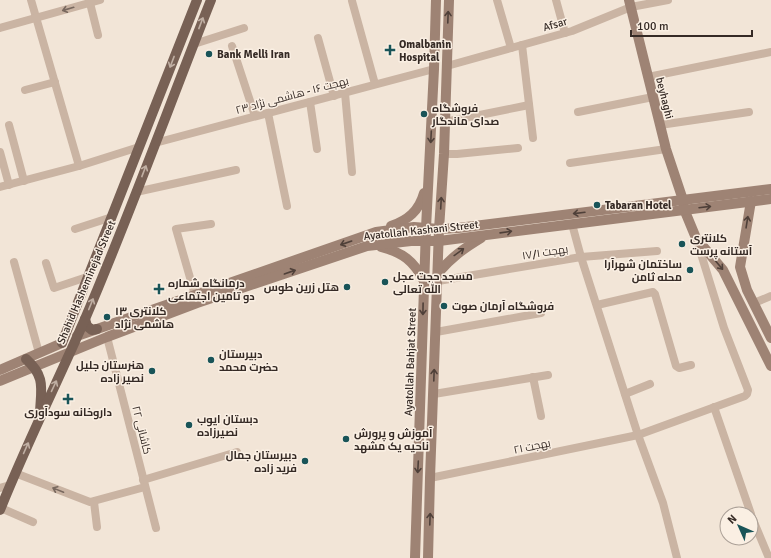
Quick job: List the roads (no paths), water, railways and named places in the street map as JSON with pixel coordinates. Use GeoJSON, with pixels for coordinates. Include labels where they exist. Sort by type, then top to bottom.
{"type":"FeatureCollection","features":[{"type":"Feature","properties":{"kind":"main road","name":"Shahid Hasheminejad Street"},"geometry":{"type":"LineString","coordinates":[[198,0],[139,147],[90,276],[62,343],[69,353],[85,319],[211,0]]}},
{"type":"Feature","properties":{"kind":"main road","name":"Ayatollah Bahjat Street"},"geometry":{"type":"LineString","coordinates":[[415,558],[424,281],[436,0]]}},
{"type":"Feature","properties":{"kind":"main road"},"geometry":{"type":"LineString","coordinates":[[428,558],[439,228],[444,154],[449,0]]}},
{"type":"Feature","properties":{"kind":"main road","name":"beyhaghi"},"geometry":{"type":"LineString","coordinates":[[630,4],[666,149],[696,238],[724,270],[771,366]]}},
{"type":"Feature","properties":{"kind":"main road"},"geometry":{"type":"LineString","coordinates":[[376,232],[406,219],[415,212],[422,201],[429,175]]}},
{"type":"Feature","properties":{"kind":"main road","name":"Ayatollah Kashani Street"},"geometry":{"type":"LineString","coordinates":[[0,381],[106,337],[197,303],[367,246],[411,241],[439,241],[572,224],[771,189]]}},
{"type":"Feature","properties":{"kind":"main road","name":"Ayatollah Kashani Street"},"geometry":{"type":"LineString","coordinates":[[77,336],[376,232],[414,227],[466,227],[684,205],[771,199]]}},
{"type":"Feature","properties":{"kind":"main road"},"geometry":{"type":"LineString","coordinates":[[751,201],[740,267],[747,290],[771,338]]}},
{"type":"Feature","properties":{"kind":"main road"},"geometry":{"type":"LineString","coordinates":[[438,277],[451,258],[459,251],[485,235]]}},
{"type":"Feature","properties":{"kind":"main road"},"geometry":{"type":"LineString","coordinates":[[367,246],[379,246],[394,250],[410,260],[424,281]]}},
{"type":"Feature","properties":{"kind":"main road"},"geometry":{"type":"LineString","coordinates":[[85,319],[89,329],[97,329]]}},
{"type":"Feature","properties":{"kind":"main road"},"geometry":{"type":"LineString","coordinates":[[0,370],[77,336]]}},
{"type":"Feature","properties":{"kind":"main road"},"geometry":{"type":"LineString","coordinates":[[39,353],[44,364]]}},
{"type":"Feature","properties":{"kind":"main road"},"geometry":{"type":"LineString","coordinates":[[0,509],[5,487],[15,473],[69,353]]}},
{"type":"Feature","properties":{"kind":"main road"},"geometry":{"type":"LineString","coordinates":[[26,358],[34,365],[40,375],[41,385],[39,419]]}},
{"type":"Feature","properties":{"kind":"street"},"geometry":{"type":"LineString","coordinates":[[31,0],[79,166]]}},
{"type":"Feature","properties":{"kind":"street"},"geometry":{"type":"LineString","coordinates":[[0,28],[100,0]]}},
{"type":"Feature","properties":{"kind":"street"},"geometry":{"type":"LineString","coordinates":[[497,0],[511,48]]}},
{"type":"Feature","properties":{"kind":"street"},"geometry":{"type":"LineString","coordinates":[[556,0],[565,33]]}},
{"type":"Feature","properties":{"kind":"street","name":"Afsar"},"geometry":{"type":"LineString","coordinates":[[446,66],[565,33],[630,4],[668,0]]}},
{"type":"Feature","properties":{"kind":"street"},"geometry":{"type":"LineString","coordinates":[[352,1],[375,84]]}},
{"type":"Feature","properties":{"kind":"street"},"geometry":{"type":"LineString","coordinates":[[90,3],[98,35]]}},
{"type":"Feature","properties":{"kind":"street"},"geometry":{"type":"LineString","coordinates":[[194,44],[244,28]]}},
{"type":"Feature","properties":{"kind":"street"},"geometry":{"type":"LineString","coordinates":[[318,38],[334,96]]}},
{"type":"Feature","properties":{"kind":"street"},"geometry":{"type":"LineString","coordinates":[[522,45],[533,138]]}},
{"type":"Feature","properties":{"kind":"street"},"geometry":{"type":"LineString","coordinates":[[232,46],[255,116]]}},
{"type":"Feature","properties":{"kind":"street"},"geometry":{"type":"LineString","coordinates":[[648,77],[771,52]]}},
{"type":"Feature","properties":{"kind":"street","name":"بهجت ۱۶ - هاشمی نژاد ۲۳"},"geometry":{"type":"LineString","coordinates":[[155,143],[434,69]]}},
{"type":"Feature","properties":{"kind":"street"},"geometry":{"type":"LineString","coordinates":[[26,90],[55,82]]}},
{"type":"Feature","properties":{"kind":"street"},"geometry":{"type":"LineString","coordinates":[[345,93],[352,172]]}},
{"type":"Feature","properties":{"kind":"street"},"geometry":{"type":"LineString","coordinates":[[578,112],[653,97]]}},
{"type":"Feature","properties":{"kind":"street"},"geometry":{"type":"LineString","coordinates":[[310,102],[317,149]]}},
{"type":"Feature","properties":{"kind":"street"},"geometry":{"type":"LineString","coordinates":[[445,122],[529,105]]}},
{"type":"Feature","properties":{"kind":"street"},"geometry":{"type":"LineString","coordinates":[[660,125],[749,112]]}},
{"type":"Feature","properties":{"kind":"street"},"geometry":{"type":"LineString","coordinates":[[268,113],[287,206]]}},
{"type":"Feature","properties":{"kind":"street"},"geometry":{"type":"LineString","coordinates":[[9,125],[24,181]]}},
{"type":"Feature","properties":{"kind":"street"},"geometry":{"type":"LineString","coordinates":[[0,187],[79,166],[139,147]]}},
{"type":"Feature","properties":{"kind":"street"},"geometry":{"type":"LineString","coordinates":[[444,154],[518,148]]}},
{"type":"Feature","properties":{"kind":"street"},"geometry":{"type":"LineString","coordinates":[[570,163],[666,149]]}},
{"type":"Feature","properties":{"kind":"street"},"geometry":{"type":"LineString","coordinates":[[0,152],[9,185]]}},
{"type":"Feature","properties":{"kind":"street"},"geometry":{"type":"LineString","coordinates":[[136,192],[236,170]]}},
{"type":"Feature","properties":{"kind":"street"},"geometry":{"type":"LineString","coordinates":[[75,229],[112,217]]}},
{"type":"Feature","properties":{"kind":"street"},"geometry":{"type":"LineString","coordinates":[[195,295],[176,229],[211,224]]}},
{"type":"Feature","properties":{"kind":"street"},"geometry":{"type":"LineString","coordinates":[[572,224],[581,257],[638,435],[663,503],[677,558]]}},
{"type":"Feature","properties":{"kind":"street","name":"بهجت ۲۱"},"geometry":{"type":"LineString","coordinates":[[430,478],[638,435],[748,394],[748,390],[724,328],[696,238]]}},
{"type":"Feature","properties":{"kind":"street","name":"بهجت ۱۷/۱"},"geometry":{"type":"LineString","coordinates":[[438,277],[581,257],[657,251]]}},
{"type":"Feature","properties":{"kind":"street"},"geometry":{"type":"LineString","coordinates":[[14,262],[39,353]]}},
{"type":"Feature","properties":{"kind":"street"},"geometry":{"type":"LineString","coordinates":[[46,263],[54,288],[90,276]]}},
{"type":"Feature","properties":{"kind":"street"},"geometry":{"type":"LineString","coordinates":[[597,304],[652,292],[655,294],[676,366],[679,368],[691,365]]}},
{"type":"Feature","properties":{"kind":"street"},"geometry":{"type":"LineString","coordinates":[[754,303],[771,296]]}},
{"type":"Feature","properties":{"kind":"street"},"geometry":{"type":"LineString","coordinates":[[436,332],[541,313]]}},
{"type":"Feature","properties":{"kind":"street","name":"کاشانی ۲۲"},"geometry":{"type":"LineString","coordinates":[[106,337],[156,528]]}},
{"type":"Feature","properties":{"kind":"street"},"geometry":{"type":"LineString","coordinates":[[434,394],[548,375]]}},
{"type":"Feature","properties":{"kind":"street"},"geometry":{"type":"LineString","coordinates":[[533,377],[541,416]]}},
{"type":"Feature","properties":{"kind":"street"},"geometry":{"type":"LineString","coordinates":[[625,394],[650,384]]}},
{"type":"Feature","properties":{"kind":"street"},"geometry":{"type":"LineString","coordinates":[[714,407],[748,506]]}},
{"type":"Feature","properties":{"kind":"street"},"geometry":{"type":"LineString","coordinates":[[15,473],[85,501],[94,502],[237,452]]}},
{"type":"Feature","properties":{"kind":"street"},"geometry":{"type":"LineString","coordinates":[[94,502],[97,527]]}},
{"type":"Feature","properties":{"kind":"street"},"geometry":{"type":"LineString","coordinates":[[0,509],[33,522]]}},
{"type":"Feature","properties":{"kind":"street"},"geometry":{"type":"LineString","coordinates":[[759,534],[769,558]]}},
{"type":"Feature","properties":{"kind":"place","name":"Omalbanin Hospital"},"geometry":{"type":"Point","coordinates":[390,50]}},
{"type":"Feature","properties":{"kind":"place","name":"Bank Melli Iran"},"geometry":{"type":"Point","coordinates":[209,54]}},
{"type":"Feature","properties":{"kind":"place","name":"فروشگاه صدای ماندگار"},"geometry":{"type":"Point","coordinates":[424,114]}},
{"type":"Feature","properties":{"kind":"place","name":"Tabaran Hotel"},"geometry":{"type":"Point","coordinates":[597,205]}},
{"type":"Feature","properties":{"kind":"place","name":"کلانتری آستانه پرست"},"geometry":{"type":"Point","coordinates":[682,244]}},
{"type":"Feature","properties":{"kind":"place","name":"ساختمان شهرآرا محله ثامن"},"geometry":{"type":"Point","coordinates":[690,270]}},
{"type":"Feature","properties":{"kind":"place","name":"مسجد حجت عجل الله تعالی"},"geometry":{"type":"Point","coordinates":[385,282]}},
{"type":"Feature","properties":{"kind":"place","name":"هتل زرین طوس"},"geometry":{"type":"Point","coordinates":[347,287]}},
{"type":"Feature","properties":{"kind":"place","name":"درمانگاه شماره دو تامین اجتماعی"},"geometry":{"type":"Point","coordinates":[159,289]}},
{"type":"Feature","properties":{"kind":"place","name":"فروشگاه آرمان صوت"},"geometry":{"type":"Point","coordinates":[444,306]}},
{"type":"Feature","properties":{"kind":"place","name":"کلانتری ۱۳ هاشمی نژاد"},"geometry":{"type":"Point","coordinates":[107,317]}},
{"type":"Feature","properties":{"kind":"place","name":"دبیرستان حضرت محمد"},"geometry":{"type":"Point","coordinates":[211,360]}},
{"type":"Feature","properties":{"kind":"place","name":"هنرستان جلیل نصیر زاده"},"geometry":{"type":"Point","coordinates":[152,371]}},
{"type":"Feature","properties":{"kind":"place","name":"داروخانه سودآوری"},"geometry":{"type":"Point","coordinates":[68,399]}},
{"type":"Feature","properties":{"kind":"place","name":"دبستان ایوب نصیرزاده"},"geometry":{"type":"Point","coordinates":[189,425]}},
{"type":"Feature","properties":{"kind":"place","name":"آموزش و پرورش ناحیه یک مشهد"},"geometry":{"type":"Point","coordinates":[346,439]}},
{"type":"Feature","properties":{"kind":"place","name":"دبیرستان جمال فرید زاده"},"geometry":{"type":"Point","coordinates":[305,461]}}]}
